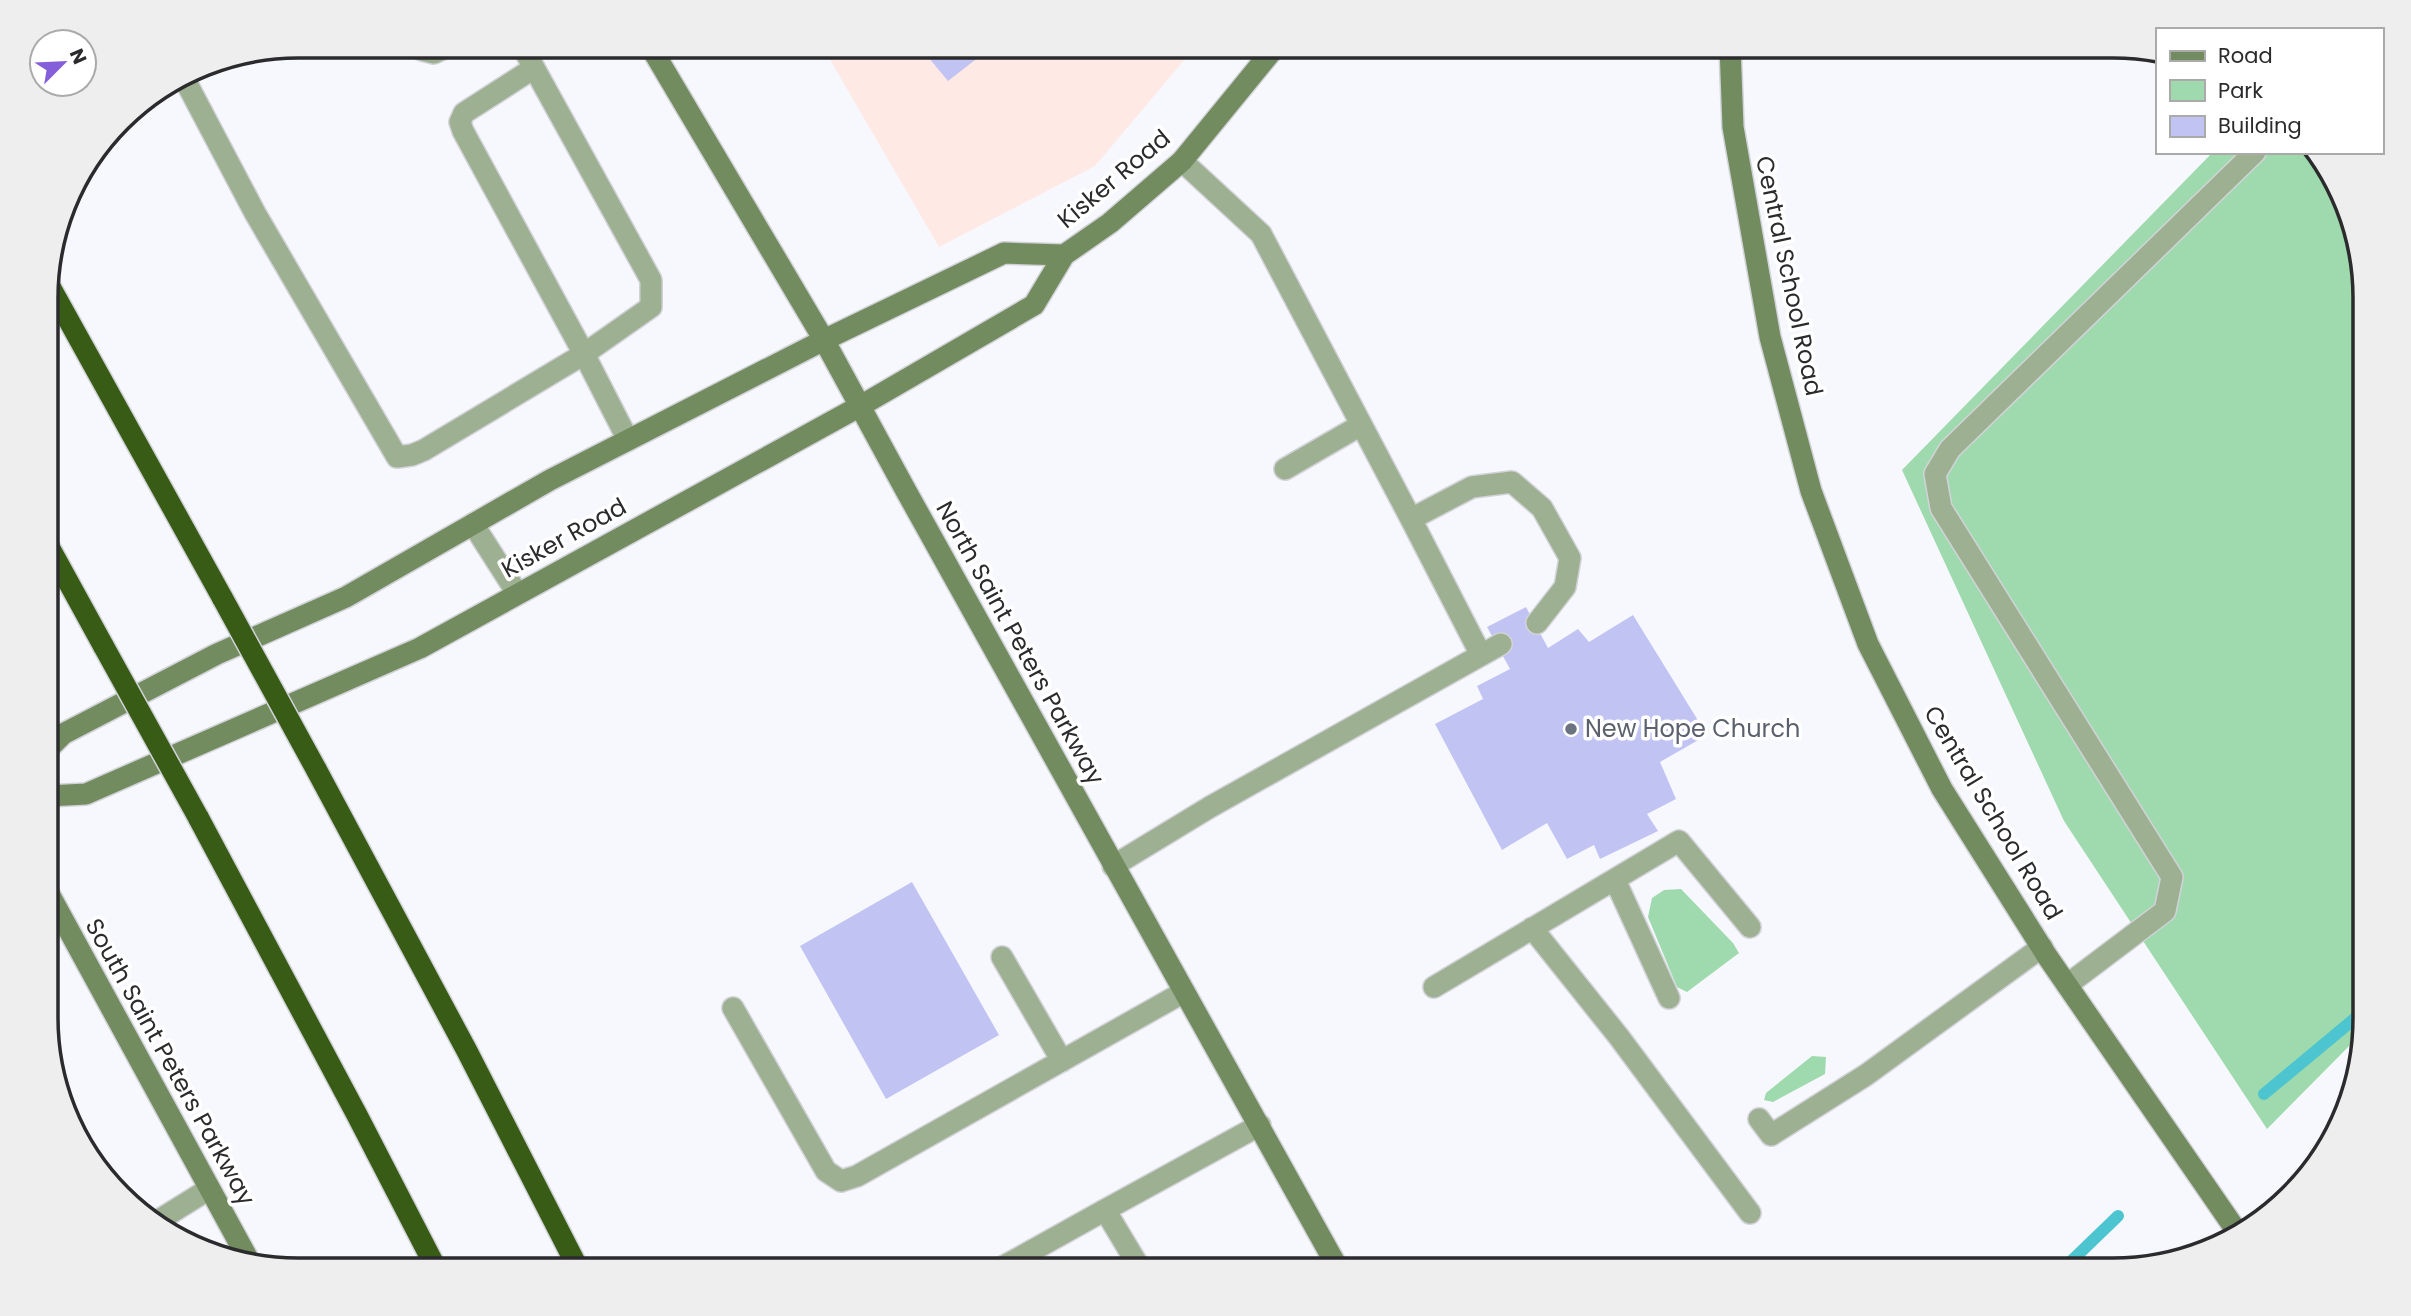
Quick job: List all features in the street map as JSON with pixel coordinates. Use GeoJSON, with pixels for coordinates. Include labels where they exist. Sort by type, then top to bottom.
{"type":"FeatureCollection","features":[{"type":"Feature","properties":{"kind":"highway"},"geometry":{"type":"LineString","coordinates":[[58,301],[316,769],[467,1051],[573,1258]]}},
{"type":"Feature","properties":{"kind":"highway"},"geometry":{"type":"LineString","coordinates":[[58,563],[198,817],[431,1258]]}},
{"type":"Feature","properties":{"kind":"main road","name":"North Saint Peters Parkway"},"geometry":{"type":"LineString","coordinates":[[657,58],[862,405],[1113,866],[1332,1258]]}},
{"type":"Feature","properties":{"kind":"main road","name":"Kisker Road"},"geometry":{"type":"LineString","coordinates":[[58,795],[86,794],[420,648],[862,405],[1034,305],[1064,255],[1110,223],[1182,161],[1266,58]]}},
{"type":"Feature","properties":{"kind":"main road","name":"Central School Road"},"geometry":{"type":"LineString","coordinates":[[1730,58],[1732,127],[1770,337],[1811,491],[1868,644],[1942,789],[2067,985],[2233,1226]]}},
{"type":"Feature","properties":{"kind":"main road","name":"Kisker Road"},"geometry":{"type":"LineString","coordinates":[[58,739],[217,654],[346,597],[550,480],[824,340],[1004,253],[1064,255]]}},
{"type":"Feature","properties":{"kind":"main road","name":"South Saint Peters Parkway"},"geometry":{"type":"LineString","coordinates":[[58,910],[244,1252]]}},
{"type":"Feature","properties":{"kind":"lane"},"geometry":{"type":"LineString","coordinates":[[188,85],[255,213],[397,457],[424,450],[584,354],[651,307],[651,280],[529,58]]}},
{"type":"Feature","properties":{"kind":"lane"},"geometry":{"type":"LineString","coordinates":[[534,68],[464,113],[460,122],[628,440]]}},
{"type":"Feature","properties":{"kind":"lane"},"geometry":{"type":"LineString","coordinates":[[2067,985],[2165,911],[2172,877],[1941,508],[1935,474],[1950,449],[2253,154]]}},
{"type":"Feature","properties":{"kind":"lane"},"geometry":{"type":"LineString","coordinates":[[1182,161],[1261,234],[1481,655]]}},
{"type":"Feature","properties":{"kind":"lane"},"geometry":{"type":"LineString","coordinates":[[1285,469],[1361,425]]}},
{"type":"Feature","properties":{"kind":"lane"},"geometry":{"type":"LineString","coordinates":[[1411,519],[1472,486],[1512,482],[1542,508],[1570,558],[1565,587],[1537,623]]}},
{"type":"Feature","properties":{"kind":"lane"},"geometry":{"type":"LineString","coordinates":[[473,524],[517,593]]}},
{"type":"Feature","properties":{"kind":"lane"},"geometry":{"type":"LineString","coordinates":[[1113,866],[1210,807],[1501,644]]}},
{"type":"Feature","properties":{"kind":"lane"},"geometry":{"type":"LineString","coordinates":[[1434,986],[1679,841],[1750,928]]}},
{"type":"Feature","properties":{"kind":"lane"},"geometry":{"type":"LineString","coordinates":[[1615,880],[1669,999]]}},
{"type":"Feature","properties":{"kind":"lane"},"geometry":{"type":"LineString","coordinates":[[1532,928],[1619,1037],[1750,1213]]}},
{"type":"Feature","properties":{"kind":"lane"},"geometry":{"type":"LineString","coordinates":[[1759,1119],[1771,1135],[1866,1074],[2042,947]]}},
{"type":"Feature","properties":{"kind":"lane"},"geometry":{"type":"LineString","coordinates":[[1002,957],[1062,1061]]}},
{"type":"Feature","properties":{"kind":"lane"},"geometry":{"type":"LineString","coordinates":[[733,1008],[826,1171],[841,1181],[857,1176],[1184,992]]}},
{"type":"Feature","properties":{"kind":"lane"},"geometry":{"type":"LineString","coordinates":[[1037,1258],[1105,1210],[1260,1125]]}},
{"type":"Feature","properties":{"kind":"lane"},"geometry":{"type":"LineString","coordinates":[[163,1217],[209,1188]]}},
{"type":"Feature","properties":{"kind":"lane"},"geometry":{"type":"LineString","coordinates":[[1105,1210],[1134,1258]]}},
{"type":"Feature","properties":{"kind":"shaded area"},"geometry":{"type":"Polygon","coordinates":[[[829,58],[1186,58],[1095,166],[939,247],[829,58]]]}},
{"type":"Feature","properties":{"kind":"green space"},"geometry":{"type":"Polygon","coordinates":[[[2211,154],[2305,154],[2335,206],[2345,236],[2353,298],[2353,1018],[2351,1044],[2267,1129],[2064,821],[1902,470],[2211,154]]]}},
{"type":"Feature","properties":{"kind":"green space"},"geometry":{"type":"Polygon","coordinates":[[[1681,889],[1733,943],[1739,953],[1687,992],[1677,987],[1648,917],[1652,898],[1664,890],[1681,889]]]}},
{"type":"Feature","properties":{"kind":"green space"},"geometry":{"type":"Polygon","coordinates":[[[1812,1056],[1826,1057],[1825,1074],[1773,1102],[1764,1100],[1766,1093],[1812,1056]]]}},
{"type":"Feature","properties":{"kind":"building"},"geometry":{"type":"Polygon","coordinates":[[[929,58],[978,58],[948,81],[929,58]]]}},
{"type":"Feature","properties":{"kind":"building","name":"New Hope Church"},"geometry":{"type":"Polygon","coordinates":[[[1526,607],[1548,648],[1578,629],[1589,642],[1633,615],[1707,735],[1660,762],[1676,799],[1647,814],[1658,831],[1600,859],[1594,845],[1567,859],[1547,823],[1502,850],[1435,724],[1483,699],[1477,686],[1510,669],[1487,627],[1526,607]]]}},
{"type":"Feature","properties":{"kind":"building"},"geometry":{"type":"Polygon","coordinates":[[[912,882],[999,1035],[886,1099],[800,946],[912,882]]]}},
{"type":"Feature","properties":{"kind":"waterway"},"geometry":{"type":"LineString","coordinates":[[2264,1094],[2353,1020]]}},
{"type":"Feature","properties":{"kind":"waterway"},"geometry":{"type":"LineString","coordinates":[[2074,1258],[2118,1216]]}},
{"type":"Feature","properties":{"kind":"place","name":"New Hope Church"},"geometry":{"type":"Point","coordinates":[1571,729]}}]}
